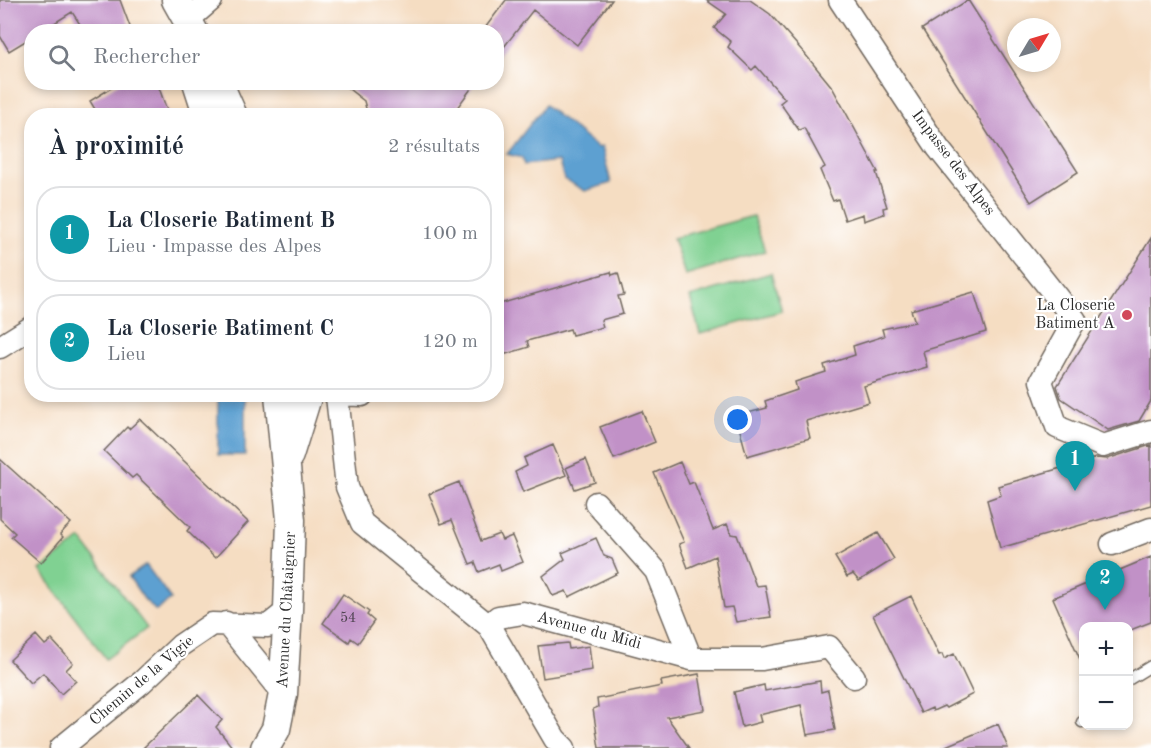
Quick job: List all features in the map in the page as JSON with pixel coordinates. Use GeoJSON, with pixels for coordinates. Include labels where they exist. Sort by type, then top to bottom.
{"type":"FeatureCollection","features":[{"type":"Feature","properties":{"kind":"street"},"geometry":{"type":"LineString","coordinates":[[181,17],[211,0]]}},
{"type":"Feature","properties":{"kind":"street","name":"Impasse des Alpes"},"geometry":{"type":"LineString","coordinates":[[840,0],[938,148],[1075,320],[1041,381],[1057,427],[1103,446],[1151,431]]}},
{"type":"Feature","properties":{"kind":"street"},"geometry":{"type":"LineString","coordinates":[[200,90],[205,108]]}},
{"type":"Feature","properties":{"kind":"street"},"geometry":{"type":"LineString","coordinates":[[222,90],[229,108]]}},
{"type":"Feature","properties":{"kind":"street"},"geometry":{"type":"LineString","coordinates":[[0,347],[24,332]]}},
{"type":"Feature","properties":{"kind":"street","name":"Avenue du Châtaignier"},"geometry":{"type":"LineString","coordinates":[[265,748],[276,729],[283,694],[288,610],[291,520],[280,402]]}},
{"type":"Feature","properties":{"kind":"street"},"geometry":{"type":"LineString","coordinates":[[285,468],[306,402]]}},
{"type":"Feature","properties":{"kind":"street"},"geometry":{"type":"LineString","coordinates":[[337,402],[347,487],[362,523],[489,626],[555,739],[564,748]]}},
{"type":"Feature","properties":{"kind":"street"},"geometry":{"type":"LineString","coordinates":[[596,503],[656,571],[691,659]]}},
{"type":"Feature","properties":{"kind":"street"},"geometry":{"type":"LineString","coordinates":[[1112,544],[1151,529]]}},
{"type":"Feature","properties":{"kind":"street","name":"Chemin de la Vigie"},"geometry":{"type":"LineString","coordinates":[[61,748],[142,682],[181,645],[212,624],[268,626],[288,610]]}},
{"type":"Feature","properties":{"kind":"street","name":"Avenue du Midi"},"geometry":{"type":"LineString","coordinates":[[489,626],[498,617],[523,613],[691,659],[762,659],[829,647],[854,677]]}},
{"type":"Feature","properties":{"kind":"street"},"geometry":{"type":"LineString","coordinates":[[226,623],[283,694]]}},
{"type":"Feature","properties":{"kind":"lane"},"geometry":{"type":"LineString","coordinates":[[1133,677],[1151,666]]}},
{"type":"Feature","properties":{"kind":"green space"},"geometry":{"type":"Polygon","coordinates":[[[753,216],[765,251],[685,275],[673,238],[753,216]]]}},
{"type":"Feature","properties":{"kind":"green space"},"geometry":{"type":"Polygon","coordinates":[[[771,273],[782,311],[700,334],[690,297],[771,273]]]}},
{"type":"Feature","properties":{"kind":"green space"},"geometry":{"type":"Polygon","coordinates":[[[81,539],[147,628],[106,659],[40,570],[81,539]]]}},
{"type":"Feature","properties":{"kind":"water"},"geometry":{"type":"Polygon","coordinates":[[[545,105],[598,148],[602,147],[611,183],[585,191],[564,179],[559,161],[524,165],[522,158],[507,154],[545,105]]]}},
{"type":"Feature","properties":{"kind":"water"},"geometry":{"type":"Polygon","coordinates":[[[218,402],[245,402],[245,455],[218,455],[218,402]]]}},
{"type":"Feature","properties":{"kind":"water"},"geometry":{"type":"Polygon","coordinates":[[[146,565],[171,599],[156,611],[144,599],[129,577],[146,565]]]}},
{"type":"Feature","properties":{"kind":"building"},"geometry":{"type":"Polygon","coordinates":[[[0,0],[120,0],[129,24],[80,24],[72,12],[53,24],[24,24],[24,42],[9,51],[0,36],[0,0]]]}},
{"type":"Feature","properties":{"kind":"building"},"geometry":{"type":"Polygon","coordinates":[[[506,0],[612,0],[577,45],[533,10],[504,47],[504,24],[488,24],[506,0]]]}},
{"type":"Feature","properties":{"kind":"building"},"geometry":{"type":"Polygon","coordinates":[[[706,0],[750,0],[770,14],[805,54],[832,87],[878,172],[876,172],[887,207],[883,208],[884,214],[864,221],[863,214],[845,220],[838,199],[833,201],[820,170],[825,167],[804,128],[799,130],[780,103],[785,99],[756,66],[752,70],[728,47],[731,42],[714,28],[726,14],[706,0]]]}},
{"type":"Feature","properties":{"kind":"building"},"geometry":{"type":"Polygon","coordinates":[[[968,0],[1007,61],[1007,72],[1014,72],[1078,172],[1031,202],[922,29],[968,0]]]}},
{"type":"Feature","properties":{"kind":"building"},"geometry":{"type":"Polygon","coordinates":[[[108,90],[160,90],[166,108],[94,108],[90,101],[108,90]]]}},
{"type":"Feature","properties":{"kind":"building"},"geometry":{"type":"Polygon","coordinates":[[[350,90],[470,90],[457,108],[366,108],[364,101],[350,90]]]}},
{"type":"Feature","properties":{"kind":"building","name":"La Closerie Batiment A"},"geometry":{"type":"Polygon","coordinates":[[[1151,238],[1151,401],[1139,421],[1108,430],[1061,398],[1057,386],[1151,238]]]}},
{"type":"Feature","properties":{"kind":"building"},"geometry":{"type":"Polygon","coordinates":[[[611,272],[612,275],[618,273],[624,295],[618,296],[623,314],[601,320],[603,327],[572,335],[570,329],[527,341],[529,347],[504,355],[504,303],[611,272]]]}},
{"type":"Feature","properties":{"kind":"building"},"geometry":{"type":"Polygon","coordinates":[[[974,292],[986,332],[923,351],[927,367],[864,386],[869,402],[806,421],[810,438],[747,456],[736,416],[767,408],[765,401],[797,390],[795,382],[826,372],[824,365],[855,355],[853,346],[884,336],[882,329],[915,322],[911,310],[974,292]]]}},
{"type":"Feature","properties":{"kind":"building"},"geometry":{"type":"Polygon","coordinates":[[[642,411],[655,442],[614,459],[600,427],[642,411]]]}},
{"type":"Feature","properties":{"kind":"building"},"geometry":{"type":"Polygon","coordinates":[[[140,419],[248,522],[215,558],[187,531],[190,527],[136,475],[132,478],[104,451],[127,427],[129,429],[140,419]]]}},
{"type":"Feature","properties":{"kind":"building"},"geometry":{"type":"Polygon","coordinates":[[[553,445],[566,475],[523,492],[515,472],[527,466],[524,458],[553,445]]]}},
{"type":"Feature","properties":{"kind":"building"},"geometry":{"type":"Polygon","coordinates":[[[1151,445],[1151,505],[1000,548],[987,500],[1001,495],[998,486],[1096,458],[1107,459],[1151,445]]]}},
{"type":"Feature","properties":{"kind":"building"},"geometry":{"type":"Polygon","coordinates":[[[0,459],[71,523],[60,534],[63,537],[41,563],[11,537],[15,533],[0,519],[0,459]]]}},
{"type":"Feature","properties":{"kind":"building"},"geometry":{"type":"Polygon","coordinates":[[[586,459],[595,482],[575,489],[566,468],[586,459]]]}},
{"type":"Feature","properties":{"kind":"building"},"geometry":{"type":"Polygon","coordinates":[[[680,462],[689,484],[694,482],[713,530],[727,524],[731,534],[737,535],[756,586],[765,585],[771,617],[736,622],[732,607],[724,608],[715,556],[688,568],[679,544],[684,542],[654,473],[680,462]]]}},
{"type":"Feature","properties":{"kind":"building"},"geometry":{"type":"Polygon","coordinates":[[[459,482],[481,541],[499,534],[502,540],[512,536],[523,562],[501,571],[499,564],[479,572],[475,562],[470,564],[452,520],[441,524],[429,494],[459,482]]]}},
{"type":"Feature","properties":{"kind":"building"},"geometry":{"type":"Polygon","coordinates":[[[878,533],[894,559],[859,581],[853,574],[847,577],[835,557],[878,533]]]}},
{"type":"Feature","properties":{"kind":"building"},"geometry":{"type":"Polygon","coordinates":[[[596,538],[604,556],[612,559],[618,573],[569,597],[566,591],[553,596],[543,576],[565,559],[562,553],[596,538]]]}},
{"type":"Feature","properties":{"kind":"building"},"geometry":{"type":"Polygon","coordinates":[[[1151,557],[1151,622],[1133,629],[1133,622],[1079,622],[1079,657],[1053,598],[1151,557]]]}},
{"type":"Feature","properties":{"kind":"building"},"geometry":{"type":"Polygon","coordinates":[[[343,594],[369,612],[367,615],[374,621],[358,643],[351,638],[349,642],[323,623],[343,594]]]}},
{"type":"Feature","properties":{"kind":"building"},"geometry":{"type":"Polygon","coordinates":[[[911,596],[939,655],[942,654],[944,659],[954,654],[973,694],[946,708],[944,706],[933,711],[932,708],[921,713],[873,615],[911,596]]]}},
{"type":"Feature","properties":{"kind":"building"},"geometry":{"type":"Polygon","coordinates":[[[36,635],[45,645],[52,640],[73,663],[66,670],[76,681],[61,694],[43,673],[31,683],[10,660],[36,635]]]}},
{"type":"Feature","properties":{"kind":"building"},"geometry":{"type":"Polygon","coordinates":[[[568,643],[569,649],[589,646],[592,670],[543,678],[538,646],[568,643]]]}},
{"type":"Feature","properties":{"kind":"building"},"geometry":{"type":"Polygon","coordinates":[[[699,674],[705,710],[667,717],[689,748],[599,748],[593,709],[598,707],[597,699],[662,686],[661,681],[699,674]]]}},
{"type":"Feature","properties":{"kind":"building"},"geometry":{"type":"Polygon","coordinates":[[[820,681],[821,692],[828,690],[835,730],[807,735],[801,705],[759,715],[761,722],[742,727],[734,692],[764,685],[765,691],[820,681]]]}},
{"type":"Feature","properties":{"kind":"building"},"geometry":{"type":"Polygon","coordinates":[[[198,695],[222,720],[216,727],[233,748],[143,748],[198,695]]]}},
{"type":"Feature","properties":{"kind":"building"},"geometry":{"type":"Polygon","coordinates":[[[998,724],[1008,748],[941,748],[998,724]]]}},
{"type":"Feature","properties":{"kind":"place","name":"La Closerie Batiment A"},"geometry":{"type":"Point","coordinates":[1127,315]}},
{"type":"Feature","properties":{"kind":"place","name":"La Closerie Batiment B"},"geometry":{"type":"Point","coordinates":[1075,491]}},
{"type":"Feature","properties":{"kind":"place","name":"La Closerie Batiment C"},"geometry":{"type":"Point","coordinates":[1105,610]}}]}
